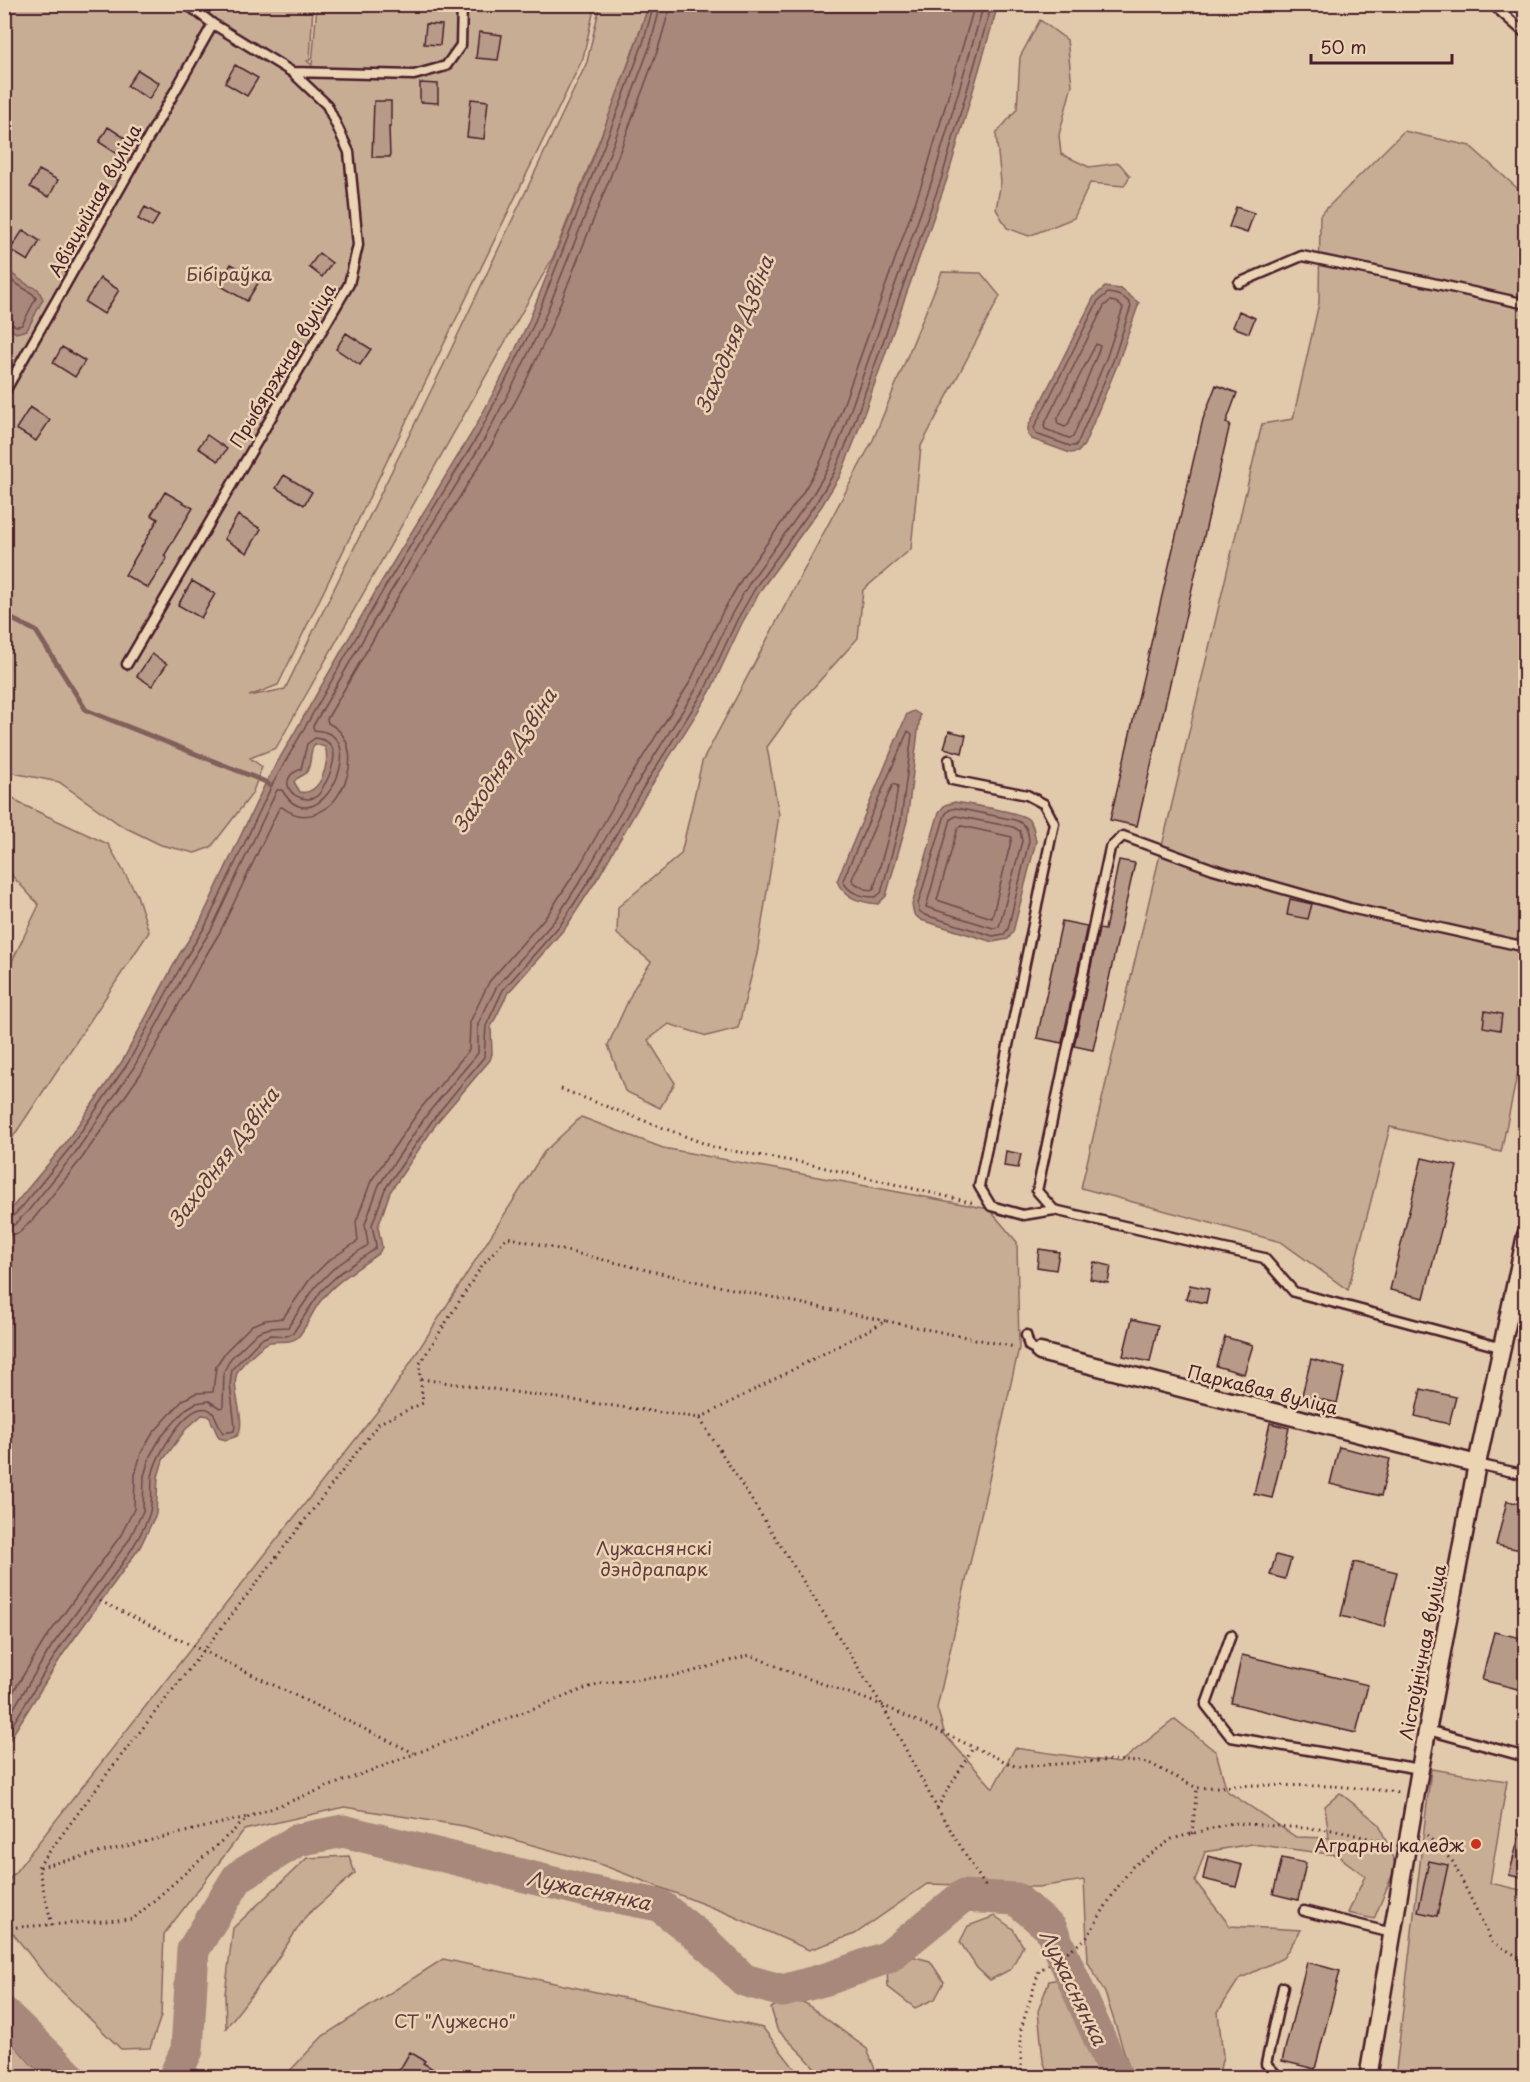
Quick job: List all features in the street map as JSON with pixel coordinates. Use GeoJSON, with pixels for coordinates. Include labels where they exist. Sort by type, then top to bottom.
{"type":"FeatureCollection","features":[{"type":"Feature","properties":{"kind":"street","name":"Лістоўнічная вуліца"},"geometry":{"type":"LineString","coordinates":[[1368,2078],[1420,1769],[1477,1464],[1526,1235]]}},
{"type":"Feature","properties":{"kind":"street","name":"Паркавая вуліца"},"geometry":{"type":"LineString","coordinates":[[1040,1352],[1477,1464]]}},
{"type":"Feature","properties":{"kind":"lane","name":"Прыбярэжная вуліца"},"geometry":{"type":"LineString","coordinates":[[126,664],[349,284],[358,245],[349,153],[327,105],[292,72],[213,24],[187,4]]}},
{"type":"Feature","properties":{"kind":"lane"},"geometry":{"type":"LineString","coordinates":[[292,72],[414,75],[446,66],[461,45],[462,4]]}},
{"type":"Feature","properties":{"kind":"lane"},"geometry":{"type":"LineString","coordinates":[[1492,4],[1526,34]]}},
{"type":"Feature","properties":{"kind":"lane","name":"Авіяцыйная вуліца"},"geometry":{"type":"LineString","coordinates":[[4,393],[213,24]]}},
{"type":"Feature","properties":{"kind":"lane"},"geometry":{"type":"LineString","coordinates":[[1239,283],[1302,256],[1526,304]]}},
{"type":"Feature","properties":{"kind":"lane"},"geometry":{"type":"LineString","coordinates":[[949,760],[952,780],[1027,795],[1044,804],[1054,823],[979,1186],[991,1206],[1023,1215],[1054,1210],[1264,1258],[1294,1292],[1503,1348]]}},
{"type":"Feature","properties":{"kind":"lane"},"geometry":{"type":"LineString","coordinates":[[1054,1210],[1037,1191],[1110,848],[1123,836],[1213,869],[1350,908],[1526,947]]}},
{"type":"Feature","properties":{"kind":"lane"},"geometry":{"type":"LineString","coordinates":[[1026,1335],[1029,1346],[1040,1352]]}},
{"type":"Feature","properties":{"kind":"lane"},"geometry":{"type":"LineString","coordinates":[[1477,1464],[1526,1476]]}},
{"type":"Feature","properties":{"kind":"lane"},"geometry":{"type":"LineString","coordinates":[[1231,1635],[1206,1705],[1231,1737],[1420,1769]]}},
{"type":"Feature","properties":{"kind":"lane"},"geometry":{"type":"LineString","coordinates":[[1428,1730],[1526,1757]]}},
{"type":"Feature","properties":{"kind":"lane"},"geometry":{"type":"LineString","coordinates":[[1304,1911],[1392,1933]]}},
{"type":"Feature","properties":{"kind":"lane"},"geometry":{"type":"LineString","coordinates":[[1280,2078],[1266,2064],[1283,1987]]}},
{"type":"Feature","properties":{"kind":"path"},"geometry":{"type":"LineString","coordinates":[[561,1089],[716,1148],[809,1164],[948,1199],[991,1206]]}},
{"type":"Feature","properties":{"kind":"path"},"geometry":{"type":"LineString","coordinates":[[38,1868],[110,1770],[379,1424],[423,1403],[419,1365],[483,1264],[507,1237],[694,1281],[1040,1352]]}},
{"type":"Feature","properties":{"kind":"path"},"geometry":{"type":"LineString","coordinates":[[421,1379],[700,1419],[886,1321]]}},
{"type":"Feature","properties":{"kind":"path"},"geometry":{"type":"LineString","coordinates":[[700,1419],[882,1705],[937,1808],[985,1886]]}},
{"type":"Feature","properties":{"kind":"path"},"geometry":{"type":"LineString","coordinates":[[100,1601],[415,1754]]}},
{"type":"Feature","properties":{"kind":"path"},"geometry":{"type":"LineString","coordinates":[[38,1868],[249,1817],[600,1683],[680,1675],[750,1654],[793,1673],[882,1705],[1017,1767],[1114,1760],[1149,1763],[1197,1788],[1255,1785],[1335,1786],[1416,1793]]}},
{"type":"Feature","properties":{"kind":"path"},"geometry":{"type":"LineString","coordinates":[[937,1808],[973,1747]]}},
{"type":"Feature","properties":{"kind":"path"},"geometry":{"type":"LineString","coordinates":[[1192,1834],[1197,1788]]}},
{"type":"Feature","properties":{"kind":"path"},"geometry":{"type":"LineString","coordinates":[[4,1928],[133,1919],[249,1817]]}},
{"type":"Feature","properties":{"kind":"path"},"geometry":{"type":"LineString","coordinates":[[1412,1818],[1453,1862],[1492,1942],[1526,1961]]}},
{"type":"Feature","properties":{"kind":"path"},"geometry":{"type":"LineString","coordinates":[[1021,2078],[1021,2028],[1039,1971],[1086,1939],[1132,1867],[1172,1839],[1232,1824],[1333,1830],[1407,1846]]}},
{"type":"Feature","properties":{"kind":"path"},"geometry":{"type":"LineString","coordinates":[[38,1868],[52,1924]]}},
{"type":"Feature","properties":{"kind":"green space","name":"Бібіраўка"},"geometry":{"type":"Polygon","coordinates":[[[4,5],[313,5],[310,60],[307,61],[312,65],[317,5],[595,5],[583,58],[278,685],[249,696],[285,689],[445,362],[587,62],[600,5],[649,5],[616,98],[553,257],[276,748],[250,758],[262,767],[252,794],[211,847],[195,853],[161,845],[122,826],[59,782],[13,773],[5,766],[4,5]]]}},
{"type":"Feature","properties":{"kind":"green space"},"geometry":{"type":"Polygon","coordinates":[[[1040,20],[1067,40],[1072,85],[1059,135],[1061,154],[1089,167],[1119,163],[1130,176],[1124,186],[1090,183],[1074,218],[1029,236],[1007,228],[996,209],[1001,182],[996,134],[1017,109],[1020,57],[1040,20]]]}},
{"type":"Feature","properties":{"kind":"green space"},"geometry":{"type":"Polygon","coordinates":[[[1404,131],[1470,146],[1526,196],[1526,1033],[1501,1152],[1390,1127],[1348,1290],[1281,1242],[1081,1188],[1262,424],[1293,419],[1319,303],[1320,215],[1404,131]]]}},
{"type":"Feature","properties":{"kind":"green space"},"geometry":{"type":"Polygon","coordinates":[[[942,272],[981,273],[1000,296],[921,446],[911,549],[863,590],[858,638],[796,707],[767,747],[779,815],[757,954],[738,1028],[707,1036],[669,1024],[648,1040],[675,1083],[660,1108],[625,1091],[608,1045],[634,988],[651,962],[617,934],[618,907],[681,854],[702,762],[873,440],[942,272]]]}},
{"type":"Feature","properties":{"kind":"green space"},"geometry":{"type":"Polygon","coordinates":[[[5,790],[19,803],[108,844],[137,895],[149,932],[5,1149],[5,976],[39,905],[5,868],[5,790]]]}},
{"type":"Feature","properties":{"kind":"green space","name":"Лужаснянскі дэндрапарк"},"geometry":{"type":"Polygon","coordinates":[[[581,1117],[663,1148],[989,1209],[1017,1242],[1019,1348],[937,1708],[945,1735],[993,1788],[1015,1748],[1119,1763],[1175,1719],[1216,1752],[1227,1791],[1296,1837],[1329,1838],[1325,1806],[1340,1793],[1379,1824],[1396,1866],[1374,1919],[1348,1913],[1365,1876],[1337,1855],[1252,1844],[1205,1852],[1195,1881],[1230,1926],[1301,1930],[1283,1958],[1239,1979],[1218,2012],[1223,2056],[1218,2078],[1129,2077],[1129,2067],[1105,1993],[1088,1962],[1084,1880],[1038,1887],[927,1884],[855,1934],[809,1950],[724,1912],[597,1863],[464,1826],[344,1807],[244,1830],[164,1934],[161,2016],[150,2048],[121,2049],[46,1976],[5,1923],[9,1880],[388,1398],[544,1152],[581,1117]]]}},
{"type":"Feature","properties":{"kind":"green space"},"geometry":{"type":"Polygon","coordinates":[[[1431,1769],[1507,1781],[1490,1883],[1525,1891],[1525,2077],[1395,2078],[1431,1769]]]}},
{"type":"Feature","properties":{"kind":"green space"},"geometry":{"type":"Polygon","coordinates":[[[349,1856],[355,1873],[306,1916],[266,1976],[226,2028],[225,1994],[233,1928],[307,1858],[349,1856]]]}},
{"type":"Feature","properties":{"kind":"green space"},"geometry":{"type":"Polygon","coordinates":[[[995,1916],[1013,1929],[1023,1946],[1011,1969],[990,1980],[977,1968],[960,1942],[968,1926],[995,1916]]]}},
{"type":"Feature","properties":{"kind":"green space"},"geometry":{"type":"Polygon","coordinates":[[[911,1956],[930,1961],[944,1982],[935,1999],[915,2008],[888,1987],[887,1971],[911,1956]]]}},
{"type":"Feature","properties":{"kind":"green space","name":"СТ \"Лужесно\""},"geometry":{"type":"Polygon","coordinates":[[[443,1959],[763,2028],[801,2077],[283,2078],[323,2036],[443,1959]]]}},
{"type":"Feature","properties":{"kind":"green space"},"geometry":{"type":"Polygon","coordinates":[[[1059,1979],[1095,2050],[1098,2077],[1049,2077],[1043,2060],[1038,2011],[1049,1981],[1059,1979]]]}},
{"type":"Feature","properties":{"kind":"green space"},"geometry":{"type":"Polygon","coordinates":[[[783,2001],[805,2003],[867,2049],[878,2077],[823,2077],[777,2029],[771,2008],[783,2001]]]}},
{"type":"Feature","properties":{"kind":"green space"},"geometry":{"type":"Polygon","coordinates":[[[4,2034],[32,2065],[50,2077],[5,2077],[4,2034]]]}},
{"type":"Feature","properties":{"kind":"water","name":"Заходняя Дзвіна"},"geometry":{"type":"Polygon","coordinates":[[[649,4],[998,5],[947,179],[840,476],[821,507],[762,588],[742,623],[710,692],[646,794],[599,876],[566,927],[508,993],[491,1027],[492,1054],[490,1060],[438,1121],[390,1192],[378,1227],[382,1247],[379,1253],[325,1295],[297,1338],[291,1341],[270,1342],[242,1365],[235,1380],[241,1422],[237,1436],[226,1440],[219,1438],[209,1416],[202,1415],[186,1429],[163,1460],[158,1477],[156,1514],[140,1547],[63,1654],[5,1747],[5,1216],[64,1145],[123,1060],[179,955],[200,922],[266,782],[380,584],[473,431],[528,323],[637,41],[649,4]],[[315,744],[313,747],[306,773],[294,782],[300,792],[313,789],[322,777],[326,761],[325,747],[315,744]]]}},
{"type":"Feature","properties":{"kind":"water"},"geometry":{"type":"Polygon","coordinates":[[[5,269],[38,289],[43,299],[27,330],[16,333],[5,326],[5,269]]]}},
{"type":"Feature","properties":{"kind":"water"},"geometry":{"type":"Polygon","coordinates":[[[1105,287],[1121,289],[1139,303],[1118,363],[1084,445],[1078,452],[1070,453],[1032,439],[1028,435],[1028,427],[1094,297],[1105,287]]]}},
{"type":"Feature","properties":{"kind":"water"},"geometry":{"type":"Polygon","coordinates":[[[914,711],[920,715],[907,821],[886,896],[878,904],[865,902],[848,895],[837,881],[907,714],[914,711]]]}},
{"type":"Feature","properties":{"kind":"water"},"geometry":{"type":"Polygon","coordinates":[[[955,802],[1015,813],[1028,819],[1033,826],[1036,841],[1013,932],[1008,939],[993,942],[921,920],[914,914],[912,905],[939,812],[945,805],[955,802]]]}},
{"type":"Feature","properties":{"kind":"building"},"geometry":{"type":"Polygon","coordinates":[[[426,24],[442,25],[440,45],[424,44],[426,24]]]}},
{"type":"Feature","properties":{"kind":"building"},"geometry":{"type":"Polygon","coordinates":[[[479,32],[502,35],[498,60],[476,58],[479,32]]]}},
{"type":"Feature","properties":{"kind":"building"},"geometry":{"type":"Polygon","coordinates":[[[235,65],[258,78],[247,96],[225,83],[235,65]]]}},
{"type":"Feature","properties":{"kind":"building"},"geometry":{"type":"Polygon","coordinates":[[[138,70],[159,83],[149,99],[127,86],[138,70]]]}},
{"type":"Feature","properties":{"kind":"building"},"geometry":{"type":"Polygon","coordinates":[[[420,83],[438,84],[438,103],[420,102],[420,83]]]}},
{"type":"Feature","properties":{"kind":"building"},"geometry":{"type":"Polygon","coordinates":[[[471,99],[488,101],[484,139],[467,137],[471,99]]]}},
{"type":"Feature","properties":{"kind":"building"},"geometry":{"type":"Polygon","coordinates":[[[374,101],[391,101],[390,157],[372,157],[374,101]]]}},
{"type":"Feature","properties":{"kind":"building"},"geometry":{"type":"Polygon","coordinates":[[[108,127],[128,140],[119,155],[99,142],[108,127]]]}},
{"type":"Feature","properties":{"kind":"building"},"geometry":{"type":"Polygon","coordinates":[[[39,170],[58,180],[49,197],[30,187],[39,170]]]}},
{"type":"Feature","properties":{"kind":"building"},"geometry":{"type":"Polygon","coordinates":[[[145,207],[159,215],[152,227],[138,219],[145,207]]]}},
{"type":"Feature","properties":{"kind":"building"},"geometry":{"type":"Polygon","coordinates":[[[1236,207],[1254,213],[1247,233],[1229,227],[1236,207]]]}},
{"type":"Feature","properties":{"kind":"building"},"geometry":{"type":"Polygon","coordinates":[[[23,230],[40,241],[28,261],[10,250],[23,230]]]}},
{"type":"Feature","properties":{"kind":"building"},"geometry":{"type":"Polygon","coordinates":[[[319,253],[332,263],[322,277],[309,267],[319,253]]]}},
{"type":"Feature","properties":{"kind":"building"},"geometry":{"type":"Polygon","coordinates":[[[231,264],[260,280],[247,301],[219,285],[231,264]]]}},
{"type":"Feature","properties":{"kind":"building"},"geometry":{"type":"Polygon","coordinates":[[[100,278],[119,290],[104,314],[85,302],[100,278]]]}},
{"type":"Feature","properties":{"kind":"building"},"geometry":{"type":"Polygon","coordinates":[[[1239,311],[1255,318],[1249,333],[1233,327],[1239,311]]]}},
{"type":"Feature","properties":{"kind":"building"},"geometry":{"type":"Polygon","coordinates":[[[346,333],[371,349],[360,365],[336,349],[346,333]]]}},
{"type":"Feature","properties":{"kind":"building"},"geometry":{"type":"Polygon","coordinates":[[[62,347],[85,361],[75,377],[53,363],[62,347]]]}},
{"type":"Feature","properties":{"kind":"building"},"geometry":{"type":"Polygon","coordinates":[[[1216,385],[1237,393],[1226,423],[1230,424],[1137,826],[1110,820],[1203,419],[1216,385]]]}},
{"type":"Feature","properties":{"kind":"building"},"geometry":{"type":"Polygon","coordinates":[[[30,407],[50,420],[36,441],[16,429],[30,407]]]}},
{"type":"Feature","properties":{"kind":"building"},"geometry":{"type":"Polygon","coordinates":[[[207,435],[227,449],[218,461],[198,448],[207,435]]]}},
{"type":"Feature","properties":{"kind":"building"},"geometry":{"type":"Polygon","coordinates":[[[284,475],[312,492],[304,505],[276,488],[284,475]]]}},
{"type":"Feature","properties":{"kind":"building"},"geometry":{"type":"Polygon","coordinates":[[[165,492],[193,508],[164,556],[167,558],[148,588],[125,575],[158,519],[151,515],[165,492]]]}},
{"type":"Feature","properties":{"kind":"building"},"geometry":{"type":"Polygon","coordinates":[[[238,515],[261,529],[247,553],[224,539],[238,515]]]}},
{"type":"Feature","properties":{"kind":"building"},"geometry":{"type":"Polygon","coordinates":[[[192,581],[215,594],[201,618],[178,605],[192,581]]]}},
{"type":"Feature","properties":{"kind":"building"},"geometry":{"type":"Polygon","coordinates":[[[152,654],[167,664],[152,686],[137,676],[152,654]]]}},
{"type":"Feature","properties":{"kind":"building"},"geometry":{"type":"Polygon","coordinates":[[[949,731],[966,735],[962,753],[944,748],[949,731]]]}},
{"type":"Feature","properties":{"kind":"building"},"geometry":{"type":"Polygon","coordinates":[[[1119,860],[1135,863],[1093,1050],[1074,1046],[1099,929],[1105,930],[1119,860]]]}},
{"type":"Feature","properties":{"kind":"building"},"geometry":{"type":"Polygon","coordinates":[[[1290,899],[1312,904],[1308,919],[1287,915],[1290,899]]]}},
{"type":"Feature","properties":{"kind":"building"},"geometry":{"type":"Polygon","coordinates":[[[1062,921],[1087,926],[1062,1043],[1037,1038],[1062,921]]]}},
{"type":"Feature","properties":{"kind":"building"},"geometry":{"type":"Polygon","coordinates":[[[1485,1011],[1502,1014],[1500,1030],[1483,1027],[1485,1011]]]}},
{"type":"Feature","properties":{"kind":"building"},"geometry":{"type":"Polygon","coordinates":[[[1006,1151],[1021,1154],[1018,1168],[1004,1166],[1006,1151]]]}},
{"type":"Feature","properties":{"kind":"building"},"geometry":{"type":"Polygon","coordinates":[[[1422,1158],[1457,1166],[1424,1298],[1390,1290],[1422,1158]]]}},
{"type":"Feature","properties":{"kind":"building"},"geometry":{"type":"Polygon","coordinates":[[[1039,1249],[1059,1252],[1056,1270],[1037,1267],[1039,1249]]]}},
{"type":"Feature","properties":{"kind":"building"},"geometry":{"type":"Polygon","coordinates":[[[1094,1262],[1111,1266],[1108,1283],[1090,1279],[1094,1262]]]}},
{"type":"Feature","properties":{"kind":"building"},"geometry":{"type":"Polygon","coordinates":[[[1190,1285],[1209,1289],[1206,1303],[1186,1299],[1190,1285]]]}},
{"type":"Feature","properties":{"kind":"building"},"geometry":{"type":"Polygon","coordinates":[[[1132,1319],[1158,1325],[1150,1362],[1123,1356],[1132,1319]]]}},
{"type":"Feature","properties":{"kind":"building"},"geometry":{"type":"Polygon","coordinates":[[[1225,1337],[1253,1345],[1244,1374],[1216,1366],[1225,1337]]]}},
{"type":"Feature","properties":{"kind":"building"},"geometry":{"type":"Polygon","coordinates":[[[1311,1359],[1345,1368],[1337,1403],[1302,1395],[1311,1359]]]}},
{"type":"Feature","properties":{"kind":"building"},"geometry":{"type":"Polygon","coordinates":[[[1421,1389],[1456,1397],[1449,1424],[1415,1416],[1421,1389]]]}},
{"type":"Feature","properties":{"kind":"building"},"geometry":{"type":"Polygon","coordinates":[[[1270,1423],[1289,1428],[1272,1498],[1254,1494],[1270,1423]]]}},
{"type":"Feature","properties":{"kind":"building"},"geometry":{"type":"Polygon","coordinates":[[[1339,1447],[1390,1459],[1381,1496],[1330,1484],[1339,1447]]]}},
{"type":"Feature","properties":{"kind":"building"},"geometry":{"type":"Polygon","coordinates":[[[1507,1501],[1526,1505],[1526,1551],[1496,1545],[1507,1501]]]}},
{"type":"Feature","properties":{"kind":"building"},"geometry":{"type":"Polygon","coordinates":[[[1276,1555],[1291,1559],[1285,1579],[1270,1575],[1276,1555]]]}},
{"type":"Feature","properties":{"kind":"building"},"geometry":{"type":"Polygon","coordinates":[[[1354,1562],[1397,1572],[1384,1627],[1341,1616],[1354,1562]]]}},
{"type":"Feature","properties":{"kind":"building"},"geometry":{"type":"Polygon","coordinates":[[[1494,1632],[1526,1639],[1526,1691],[1482,1680],[1494,1632]]]}},
{"type":"Feature","properties":{"kind":"building"},"geometry":{"type":"Polygon","coordinates":[[[1242,1655],[1368,1685],[1356,1733],[1231,1703],[1242,1655]]]}},
{"type":"Feature","properties":{"kind":"building"},"geometry":{"type":"Polygon","coordinates":[[[1520,1833],[1526,1833],[1526,1879],[1509,1875],[1520,1833]]]}},
{"type":"Feature","properties":{"kind":"building"},"geometry":{"type":"Polygon","coordinates":[[[1208,1856],[1242,1865],[1236,1887],[1203,1879],[1208,1856]]]}},
{"type":"Feature","properties":{"kind":"building"},"geometry":{"type":"Polygon","coordinates":[[[1282,1858],[1306,1863],[1298,1900],[1273,1894],[1282,1858]]]}},
{"type":"Feature","properties":{"kind":"building"},"geometry":{"type":"Polygon","coordinates":[[[1429,1861],[1448,1865],[1437,1916],[1418,1912],[1429,1861]]]}},
{"type":"Feature","properties":{"kind":"building"},"geometry":{"type":"Polygon","coordinates":[[[1307,1962],[1340,1971],[1315,2069],[1282,2061],[1307,1962]]]}},
{"type":"Feature","properties":{"kind":"building"},"geometry":{"type":"Polygon","coordinates":[[[410,2052],[448,2078],[409,2078],[399,2071],[410,2052]]]}},
{"type":"Feature","properties":{"kind":"waterway"},"geometry":{"type":"LineString","coordinates":[[4,615],[36,631],[86,710],[266,782],[270,786]]}},
{"type":"Feature","properties":{"kind":"waterway","name":"Лужаснянка"},"geometry":{"type":"LineString","coordinates":[[174,2078],[187,2050],[193,1950],[238,1877],[298,1840],[343,1831],[586,1891],[659,1905],[701,1938],[744,1980],[783,1991],[830,1978],[888,1957],[963,1896],[1016,1899],[1051,1929],[1117,2078]]}},
{"type":"Feature","properties":{"kind":"waterway","name":"Лужаснянка"},"geometry":{"type":"LineString","coordinates":[[4,2013],[71,2078]]}},
{"type":"Feature","properties":{"kind":"place","name":"Аграрны каледж"},"geometry":{"type":"Point","coordinates":[1476,1844]}}]}
